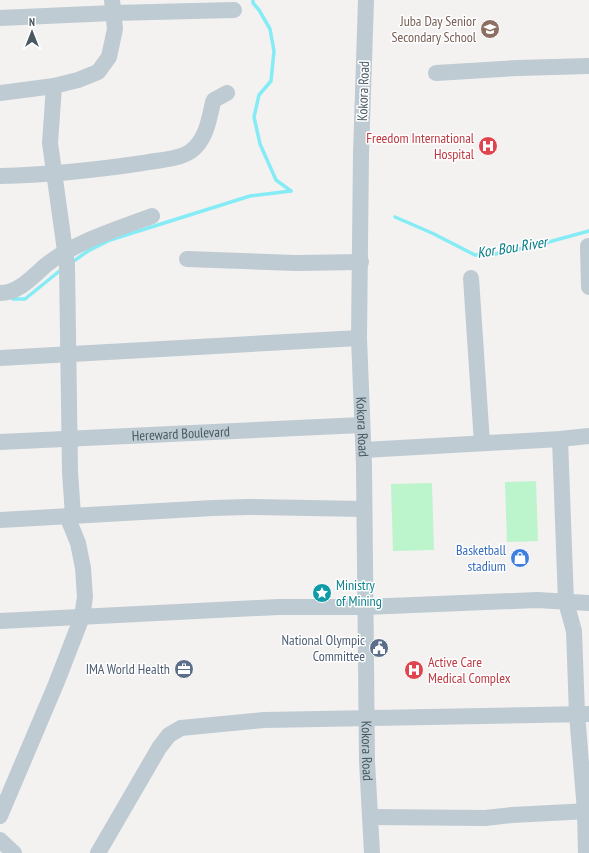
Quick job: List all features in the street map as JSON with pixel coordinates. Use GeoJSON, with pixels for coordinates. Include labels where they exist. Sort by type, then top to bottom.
{"type":"FeatureCollection","features":[{"type":"Feature","properties":{"kind":"street","name":"Kokora Road"},"geometry":{"type":"LineString","coordinates":[[366,0],[361,154],[359,338],[364,450],[366,761],[372,846]]}},
{"type":"Feature","properties":{"kind":"street"},"geometry":{"type":"LineString","coordinates":[[0,18],[113,6],[234,10]]}},
{"type":"Feature","properties":{"kind":"street"},"geometry":{"type":"LineString","coordinates":[[0,93],[54,86],[78,80],[98,72],[109,57],[114,29],[113,6]]}},
{"type":"Feature","properties":{"kind":"street"},"geometry":{"type":"LineString","coordinates":[[436,72],[589,66]]}},
{"type":"Feature","properties":{"kind":"street"},"geometry":{"type":"LineString","coordinates":[[0,816],[56,684],[82,617],[85,596],[83,568],[78,543],[70,516],[71,438],[67,265],[50,143],[54,86]]}},
{"type":"Feature","properties":{"kind":"street"},"geometry":{"type":"LineString","coordinates":[[0,176],[55,174],[92,170],[166,159],[190,152],[202,140],[208,125],[214,100],[228,93]]}},
{"type":"Feature","properties":{"kind":"street"},"geometry":{"type":"LineString","coordinates":[[0,293],[6,293],[23,285],[47,264],[87,240],[152,216]]}},
{"type":"Feature","properties":{"kind":"street"},"geometry":{"type":"LineString","coordinates":[[588,246],[589,287]]}},
{"type":"Feature","properties":{"kind":"street"},"geometry":{"type":"LineString","coordinates":[[187,259],[295,263],[361,262]]}},
{"type":"Feature","properties":{"kind":"street"},"geometry":{"type":"LineString","coordinates":[[471,278],[482,443]]}},
{"type":"Feature","properties":{"kind":"street"},"geometry":{"type":"LineString","coordinates":[[0,358],[359,338]]}},
{"type":"Feature","properties":{"kind":"street","name":"Hereward Boulevard"},"geometry":{"type":"LineString","coordinates":[[0,442],[362,425]]}},
{"type":"Feature","properties":{"kind":"street"},"geometry":{"type":"LineString","coordinates":[[364,450],[589,436]]}},
{"type":"Feature","properties":{"kind":"street"},"geometry":{"type":"LineString","coordinates":[[560,439],[566,602],[574,631],[583,714],[587,811],[586,853]]}},
{"type":"Feature","properties":{"kind":"street"},"geometry":{"type":"LineString","coordinates":[[0,520],[249,507],[364,509]]}},
{"type":"Feature","properties":{"kind":"street"},"geometry":{"type":"LineString","coordinates":[[0,621],[278,607],[365,607],[537,600],[589,603]]}},
{"type":"Feature","properties":{"kind":"street"},"geometry":{"type":"LineString","coordinates":[[98,853],[159,748],[169,735],[181,728],[264,720],[583,714]]}},
{"type":"Feature","properties":{"kind":"street"},"geometry":{"type":"LineString","coordinates":[[371,817],[485,818],[587,811]]}},
{"type":"Feature","properties":{"kind":"street"},"geometry":{"type":"LineString","coordinates":[[0,840],[14,853]]}},
{"type":"Feature","properties":{"kind":"street"},"geometry":{"type":"LineString","coordinates":[[359,853],[372,846]]}},
{"type":"Feature","properties":{"kind":"green space"},"geometry":{"type":"Polygon","coordinates":[[[536,481],[538,541],[507,542],[505,482],[536,481]]]}},
{"type":"Feature","properties":{"kind":"green space"},"geometry":{"type":"Polygon","coordinates":[[[432,483],[434,550],[393,551],[391,484],[432,483]]]}},
{"type":"Feature","properties":{"kind":"waterway"},"geometry":{"type":"LineString","coordinates":[[253,0],[253,3],[270,29],[274,51],[271,81],[259,95],[254,117],[260,144],[276,180],[291,191]]}},
{"type":"Feature","properties":{"kind":"waterway"},"geometry":{"type":"LineString","coordinates":[[71,263],[88,251],[110,240],[250,196],[291,191]]}},
{"type":"Feature","properties":{"kind":"waterway","name":"Kor Bou River"},"geometry":{"type":"LineString","coordinates":[[395,217],[432,233],[475,255],[495,254],[534,246],[589,231]]}},
{"type":"Feature","properties":{"kind":"waterway"},"geometry":{"type":"LineString","coordinates":[[10,297],[13,299],[25,299],[62,269]]}},
{"type":"Feature","properties":{"kind":"place","name":"Juba Day Senior Secondary School"},"geometry":{"type":"Point","coordinates":[490,29]}},
{"type":"Feature","properties":{"kind":"place","name":"Freedom International Hospital"},"geometry":{"type":"Point","coordinates":[488,146]}},
{"type":"Feature","properties":{"kind":"place","name":"Basketball stadium"},"geometry":{"type":"Point","coordinates":[520,558]}},
{"type":"Feature","properties":{"kind":"place","name":"Ministry of Mining"},"geometry":{"type":"Point","coordinates":[322,593]}},
{"type":"Feature","properties":{"kind":"place","name":"National Olympic Committee"},"geometry":{"type":"Point","coordinates":[379,648]}},
{"type":"Feature","properties":{"kind":"place","name":"IMA World Health"},"geometry":{"type":"Point","coordinates":[184,669]}},
{"type":"Feature","properties":{"kind":"place","name":"Active Care Medical Complex"},"geometry":{"type":"Point","coordinates":[414,670]}}]}
